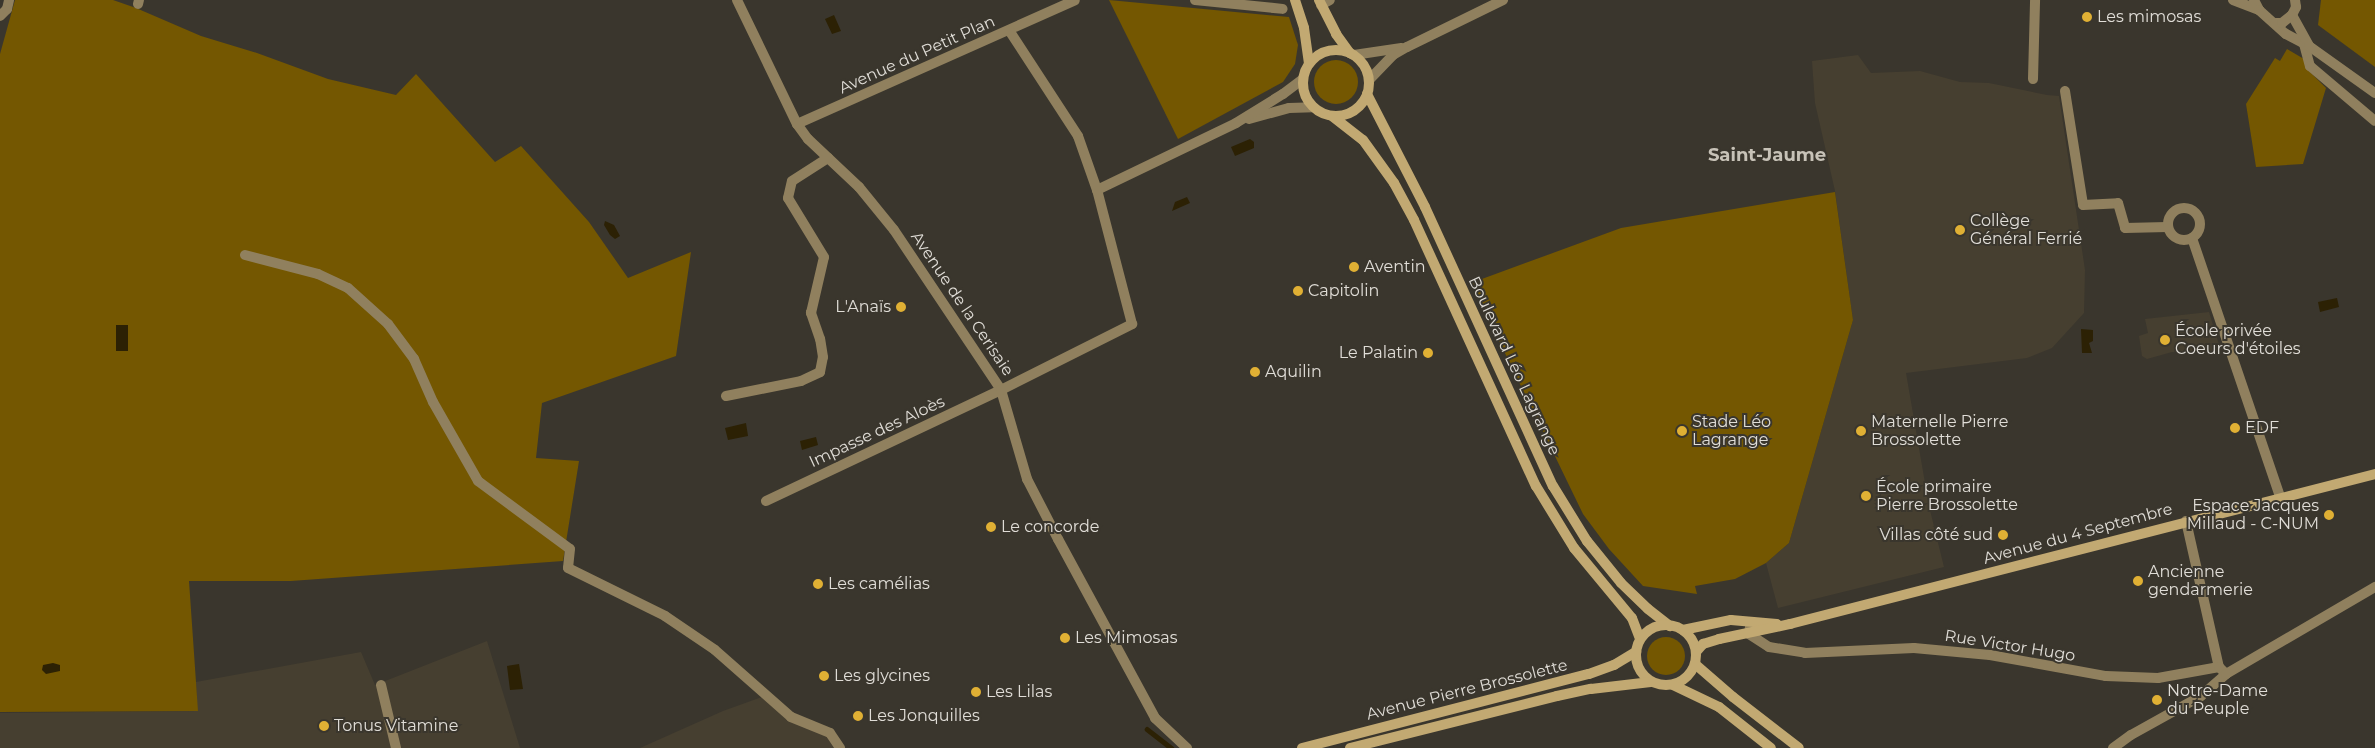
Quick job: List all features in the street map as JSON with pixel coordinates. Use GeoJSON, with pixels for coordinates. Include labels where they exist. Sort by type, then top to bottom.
{"type":"FeatureCollection","features":[{"type":"Feature","properties":{"kind":"main road"},"geometry":{"type":"LineString","coordinates":[[1295,0],[1304,28],[1309,64]]}},
{"type":"Feature","properties":{"kind":"main road"},"geometry":{"type":"LineString","coordinates":[[1323,2],[1336,34],[1363,64],[1369,80],[1367,94],[1362,104],[1343,116],[1332,116],[1313,106],[1307,98],[1303,79],[1309,64],[1318,56],[1328,51],[1340,50],[1352,54]]}},
{"type":"Feature","properties":{"kind":"main road","name":"Boulevard Léo Lagrange"},"geometry":{"type":"LineString","coordinates":[[1367,94],[1425,207],[1553,486],[1587,541],[1615,576],[1648,609],[1670,626]]}},
{"type":"Feature","properties":{"kind":"main road","name":"Boulevard Léo Lagrange"},"geometry":{"type":"LineString","coordinates":[[1332,116],[1363,140],[1394,183],[1414,220],[1536,486],[1574,548],[1632,618],[1640,639]]}},
{"type":"Feature","properties":{"kind":"main road","name":"Avenue du 4 Septembre"},"geometry":{"type":"LineString","coordinates":[[1696,652],[1703,644],[1710,641],[1788,624],[2375,474]]}},
{"type":"Feature","properties":{"kind":"main road"},"geometry":{"type":"LineString","coordinates":[[1683,630],[1731,620],[1788,624]]}},
{"type":"Feature","properties":{"kind":"main road"},"geometry":{"type":"LineString","coordinates":[[1673,685],[1687,678],[1695,664],[1696,652],[1689,636],[1683,630],[1670,626],[1654,627],[1640,639],[1636,652],[1639,670],[1651,682],[1673,685],[1719,708],[1771,748]]}},
{"type":"Feature","properties":{"kind":"main road","name":"Avenue Pierre Brossolette"},"geometry":{"type":"LineString","coordinates":[[1302,748],[1589,674],[1614,665],[1636,652]]}},
{"type":"Feature","properties":{"kind":"main road"},"geometry":{"type":"LineString","coordinates":[[1695,664],[1733,697],[1799,748]]}},
{"type":"Feature","properties":{"kind":"main road","name":"Avenue Pierre Brossolette"},"geometry":{"type":"LineString","coordinates":[[1350,748],[1557,696],[1591,689],[1651,682]]}},
{"type":"Feature","properties":{"kind":"street"},"geometry":{"type":"LineString","coordinates":[[0,16],[7,9],[9,0]]}},
{"type":"Feature","properties":{"kind":"street","name":"Avenue de la Cerisaie"},"geometry":{"type":"LineString","coordinates":[[737,0],[797,124],[808,139],[859,187],[894,230],[1001,390],[1027,479],[1054,531],[1155,718],[1187,748]]}},
{"type":"Feature","properties":{"kind":"street","name":"Avenue du Petit Plan"},"geometry":{"type":"LineString","coordinates":[[797,124],[1075,0]]}},
{"type":"Feature","properties":{"kind":"street"},"geometry":{"type":"LineString","coordinates":[[1195,0],[1283,9]]}},
{"type":"Feature","properties":{"kind":"street"},"geometry":{"type":"LineString","coordinates":[[1369,80],[1393,55],[1503,0]]}},
{"type":"Feature","properties":{"kind":"street"},"geometry":{"type":"LineString","coordinates":[[2033,79],[2035,0]]}},
{"type":"Feature","properties":{"kind":"street"},"geometry":{"type":"LineString","coordinates":[[2233,0],[2259,10],[2286,34],[2307,45],[2375,93]]}},
{"type":"Feature","properties":{"kind":"street"},"geometry":{"type":"LineString","coordinates":[[2254,0],[2259,10]]}},
{"type":"Feature","properties":{"kind":"street"},"geometry":{"type":"LineString","coordinates":[[2275,23],[2282,23],[2297,5]]}},
{"type":"Feature","properties":{"kind":"street"},"geometry":{"type":"LineString","coordinates":[[2297,5],[2310,66],[2375,121]]}},
{"type":"Feature","properties":{"kind":"street"},"geometry":{"type":"LineString","coordinates":[[1009,30],[1078,136],[1097,190],[1236,123],[1283,94],[1303,79]]}},
{"type":"Feature","properties":{"kind":"street"},"geometry":{"type":"LineString","coordinates":[[1352,54],[1407,47]]}},
{"type":"Feature","properties":{"kind":"street"},"geometry":{"type":"LineString","coordinates":[[2065,91],[2083,205],[2118,203],[2125,228],[2167,227]]}},
{"type":"Feature","properties":{"kind":"street"},"geometry":{"type":"LineString","coordinates":[[1236,123],[1289,108],[1313,106]]}},
{"type":"Feature","properties":{"kind":"street"},"geometry":{"type":"LineString","coordinates":[[726,396],[801,382],[820,372],[823,357],[820,339],[811,313],[824,257],[788,198],[792,181],[828,158]]}},
{"type":"Feature","properties":{"kind":"street","name":"Impasse des Aloès"},"geometry":{"type":"LineString","coordinates":[[766,501],[1001,390],[1132,324],[1097,190]]}},
{"type":"Feature","properties":{"kind":"street"},"geometry":{"type":"LineString","coordinates":[[2183,208],[2188,209],[2199,220],[2199,230],[2192,238],[2177,239],[2167,227],[2173,212],[2183,208]]}},
{"type":"Feature","properties":{"kind":"street"},"geometry":{"type":"LineString","coordinates":[[2192,238],[2280,497]]}},
{"type":"Feature","properties":{"kind":"street"},"geometry":{"type":"LineString","coordinates":[[245,255],[318,274],[348,288],[388,324],[414,359],[433,402],[478,481],[570,549],[568,568],[665,616],[715,650],[791,717],[830,733],[840,748]]}},
{"type":"Feature","properties":{"kind":"street"},"geometry":{"type":"LineString","coordinates":[[2186,522],[2222,670]]}},
{"type":"Feature","properties":{"kind":"street"},"geometry":{"type":"LineString","coordinates":[[2114,748],[2131,735],[2201,696],[2222,670],[2375,587]]}},
{"type":"Feature","properties":{"kind":"street"},"geometry":{"type":"LineString","coordinates":[[1748,634],[1749,627],[1760,622]]}},
{"type":"Feature","properties":{"kind":"street","name":"Rue Victor Hugo"},"geometry":{"type":"LineString","coordinates":[[1748,634],[1771,648],[1805,653],[1914,648],[1990,655],[2106,676],[2158,678],[2222,670]]}},
{"type":"Feature","properties":{"kind":"street"},"geometry":{"type":"LineString","coordinates":[[381,686],[396,748]]}},
{"type":"Feature","properties":{"kind":"shaded area"},"geometry":{"type":"Polygon","coordinates":[[[15,0],[113,0],[201,36],[257,53],[328,79],[396,95],[416,74],[495,162],[521,146],[589,222],[628,278],[691,252],[676,356],[542,403],[536,458],[579,461],[563,561],[291,581],[189,581],[198,711],[0,712],[0,54],[15,0]]]}},
{"type":"Feature","properties":{"kind":"shaded area"},"geometry":{"type":"Polygon","coordinates":[[[1109,0],[1289,17],[1298,45],[1295,64],[1283,82],[1178,139],[1109,0]]]}},
{"type":"Feature","properties":{"kind":"shaded area"},"geometry":{"type":"Polygon","coordinates":[[[2321,0],[2375,0],[2375,67],[2318,25],[2321,0]]]}},
{"type":"Feature","properties":{"kind":"shaded area"},"geometry":{"type":"Polygon","coordinates":[[[834,15],[841,31],[832,34],[825,19],[834,15]]]}},
{"type":"Feature","properties":{"kind":"shaded area"},"geometry":{"type":"Polygon","coordinates":[[[2287,49],[2304,59],[2307,69],[2326,88],[2303,164],[2256,167],[2246,104],[2275,58],[2280,61],[2287,49]]]}},
{"type":"Feature","properties":{"kind":"shaded area","name":"Collège Général Ferrié"},"geometry":{"type":"Polygon","coordinates":[[[1858,55],[1871,73],[1920,71],[1960,82],[1989,83],[2059,96],[2085,270],[2084,313],[2052,348],[2027,358],[1906,373],[1929,506],[1944,567],[1778,608],[1766,563],[1789,543],[1853,320],[1835,191],[1815,103],[1812,61],[1858,55]]]}},
{"type":"Feature","properties":{"kind":"shaded area"},"geometry":{"type":"Polygon","coordinates":[[[1332,60],[1340,60],[1352,66],[1358,82],[1352,98],[1340,104],[1332,104],[1320,98],[1314,86],[1314,78],[1320,66],[1332,60]]]}},
{"type":"Feature","properties":{"kind":"shaded area"},"geometry":{"type":"Polygon","coordinates":[[[1250,139],[1254,142],[1254,148],[1235,156],[1231,147],[1250,139]]]}},
{"type":"Feature","properties":{"kind":"shaded area","name":"Stade Léo Lagrange"},"geometry":{"type":"Polygon","coordinates":[[[1835,192],[1853,320],[1789,543],[1766,563],[1735,579],[1695,586],[1697,594],[1643,586],[1609,549],[1583,514],[1471,283],[1621,228],[1835,192]]]}},
{"type":"Feature","properties":{"kind":"shaded area"},"geometry":{"type":"Polygon","coordinates":[[[1187,197],[1190,203],[1172,211],[1175,202],[1187,197]]]}},
{"type":"Feature","properties":{"kind":"shaded area"},"geometry":{"type":"Polygon","coordinates":[[[605,221],[614,225],[620,236],[615,239],[610,235],[604,225],[605,221]]]}},
{"type":"Feature","properties":{"kind":"shaded area"},"geometry":{"type":"Polygon","coordinates":[[[2337,298],[2339,307],[2320,312],[2318,302],[2337,298]]]}},
{"type":"Feature","properties":{"kind":"shaded area"},"geometry":{"type":"Polygon","coordinates":[[[2209,312],[2221,351],[2172,352],[2147,359],[2142,356],[2139,336],[2148,333],[2145,319],[2209,312]]]}},
{"type":"Feature","properties":{"kind":"shaded area"},"geometry":{"type":"Polygon","coordinates":[[[116,325],[128,325],[128,351],[116,351],[116,325]]]}},
{"type":"Feature","properties":{"kind":"shaded area"},"geometry":{"type":"Polygon","coordinates":[[[2081,329],[2093,330],[2093,341],[2089,343],[2092,353],[2082,353],[2081,329]]]}},
{"type":"Feature","properties":{"kind":"shaded area"},"geometry":{"type":"Polygon","coordinates":[[[746,423],[748,436],[728,440],[725,428],[746,423]]]}},
{"type":"Feature","properties":{"kind":"shaded area"},"geometry":{"type":"Polygon","coordinates":[[[816,437],[818,445],[802,450],[800,441],[816,437]]]}},
{"type":"Feature","properties":{"kind":"shaded area"},"geometry":{"type":"Polygon","coordinates":[[[1666,637],[1673,638],[1679,643],[1684,649],[1684,663],[1679,669],[1673,674],[1666,675],[1659,674],[1653,669],[1648,663],[1647,656],[1648,649],[1653,643],[1659,638],[1666,637]]]}},
{"type":"Feature","properties":{"kind":"shaded area"},"geometry":{"type":"Polygon","coordinates":[[[487,641],[520,748],[0,748],[0,713],[197,711],[196,682],[361,652],[375,685],[487,641]]]}},
{"type":"Feature","properties":{"kind":"shaded area"},"geometry":{"type":"Polygon","coordinates":[[[53,663],[60,665],[60,671],[46,674],[42,670],[43,665],[53,663]]]}},
{"type":"Feature","properties":{"kind":"shaded area"},"geometry":{"type":"Polygon","coordinates":[[[519,664],[523,689],[510,690],[507,666],[519,664]]]}},
{"type":"Feature","properties":{"kind":"shaded area"},"geometry":{"type":"Polygon","coordinates":[[[765,696],[828,735],[837,748],[640,748],[723,711],[765,696]]]}},
{"type":"Feature","properties":{"kind":"waterway"},"geometry":{"type":"LineString","coordinates":[[1147,729],[1171,748]]}},
{"type":"Feature","properties":{"kind":"place","name":"Les mimosas"},"geometry":{"type":"Point","coordinates":[2087,17]}},
{"type":"Feature","properties":{"kind":"place","name":"Collège Général Ferrié"},"geometry":{"type":"Point","coordinates":[1960,230]}},
{"type":"Feature","properties":{"kind":"place","name":"Aventin"},"geometry":{"type":"Point","coordinates":[1354,267]}},
{"type":"Feature","properties":{"kind":"place","name":"Capitolin"},"geometry":{"type":"Point","coordinates":[1298,291]}},
{"type":"Feature","properties":{"kind":"place","name":"L'Anaïs"},"geometry":{"type":"Point","coordinates":[901,307]}},
{"type":"Feature","properties":{"kind":"place","name":"École privée Coeurs d'étoiles"},"geometry":{"type":"Point","coordinates":[2165,340]}},
{"type":"Feature","properties":{"kind":"place","name":"Le Palatin"},"geometry":{"type":"Point","coordinates":[1428,353]}},
{"type":"Feature","properties":{"kind":"place","name":"Aquilin"},"geometry":{"type":"Point","coordinates":[1255,372]}},
{"type":"Feature","properties":{"kind":"place","name":"EDF"},"geometry":{"type":"Point","coordinates":[2235,428]}},
{"type":"Feature","properties":{"kind":"place","name":"Stade Léo Lagrange"},"geometry":{"type":"Point","coordinates":[1682,431]}},
{"type":"Feature","properties":{"kind":"place","name":"Maternelle Pierre Brossolette"},"geometry":{"type":"Point","coordinates":[1861,431]}},
{"type":"Feature","properties":{"kind":"place","name":"École primaire Pierre Brossolette"},"geometry":{"type":"Point","coordinates":[1866,496]}},
{"type":"Feature","properties":{"kind":"place","name":"Espace Jacques Millaud - C-NUM"},"geometry":{"type":"Point","coordinates":[2329,515]}},
{"type":"Feature","properties":{"kind":"place","name":"Le concorde"},"geometry":{"type":"Point","coordinates":[991,527]}},
{"type":"Feature","properties":{"kind":"place","name":"Villas côté sud"},"geometry":{"type":"Point","coordinates":[2003,535]}},
{"type":"Feature","properties":{"kind":"place","name":"Ancienne gendarmerie"},"geometry":{"type":"Point","coordinates":[2138,581]}},
{"type":"Feature","properties":{"kind":"place","name":"Les camélias"},"geometry":{"type":"Point","coordinates":[818,584]}},
{"type":"Feature","properties":{"kind":"place","name":"Les Mimosas"},"geometry":{"type":"Point","coordinates":[1065,638]}},
{"type":"Feature","properties":{"kind":"place","name":"Les glycines"},"geometry":{"type":"Point","coordinates":[824,676]}},
{"type":"Feature","properties":{"kind":"place","name":"Les Lilas"},"geometry":{"type":"Point","coordinates":[976,692]}},
{"type":"Feature","properties":{"kind":"place","name":"Notre-Dame du Peuple"},"geometry":{"type":"Point","coordinates":[2157,700]}},
{"type":"Feature","properties":{"kind":"place","name":"Les Jonquilles"},"geometry":{"type":"Point","coordinates":[858,716]}},
{"type":"Feature","properties":{"kind":"place","name":"Tonus Vitamine"},"geometry":{"type":"Point","coordinates":[324,726]}},
{"type":"Feature","properties":{"kind":"district","name":"Saint-Jaume"},"geometry":{"type":"Point","coordinates":[1767,155]}}]}
